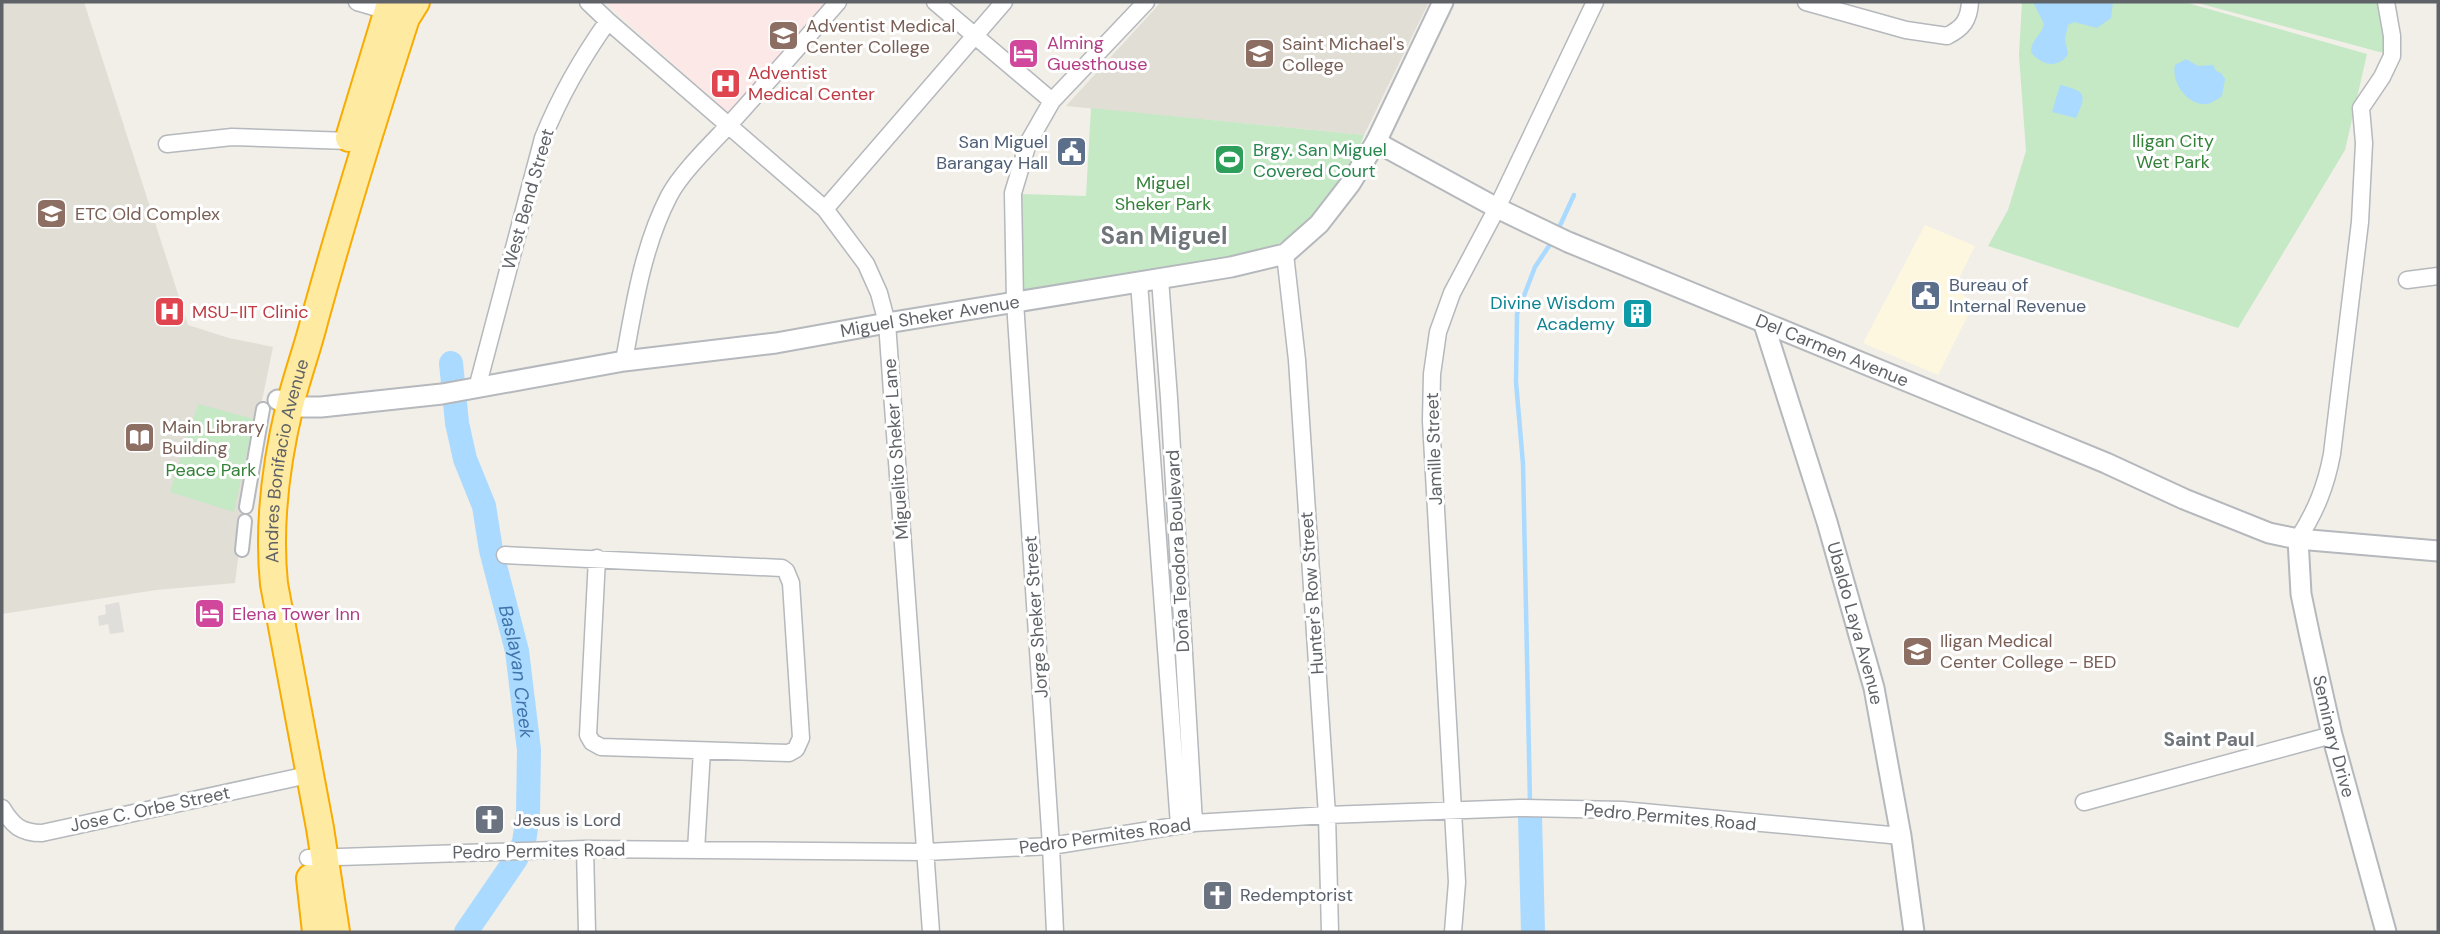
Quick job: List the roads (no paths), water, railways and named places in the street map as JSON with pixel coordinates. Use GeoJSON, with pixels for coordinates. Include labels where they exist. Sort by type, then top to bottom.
{"type":"FeatureCollection","features":[{"type":"Feature","properties":{"kind":"highway","name":"Andres Bonifacio Avenue"},"geometry":{"type":"LineString","coordinates":[[336,932],[316,857],[257,579],[259,515],[269,439],[325,219],[349,141],[401,8]]}},
{"type":"Feature","properties":{"kind":"highway","name":"Andres Bonifacio Avenue"},"geometry":{"type":"LineString","coordinates":[[277,404],[365,145],[401,8]]}},
{"type":"Feature","properties":{"kind":"highway","name":"Andres Bonifacio Avenue"},"geometry":{"type":"LineString","coordinates":[[316,857],[316,932]]}},
{"type":"Feature","properties":{"kind":"street"},"geometry":{"type":"LineString","coordinates":[[357,2],[401,8]]}},
{"type":"Feature","properties":{"kind":"street","name":"Miguelito Sheker Lane"},"geometry":{"type":"LineString","coordinates":[[588,2],[825,209],[866,264],[879,293],[887,323],[932,932]]}},
{"type":"Feature","properties":{"kind":"street"},"geometry":{"type":"LineString","coordinates":[[624,361],[635,300],[660,216],[671,192],[838,2]]}},
{"type":"Feature","properties":{"kind":"street"},"geometry":{"type":"LineString","coordinates":[[935,2],[1052,101]]}},
{"type":"Feature","properties":{"kind":"street"},"geometry":{"type":"LineString","coordinates":[[825,209],[1003,2]]}},
{"type":"Feature","properties":{"kind":"street","name":"Jorge Sheker Street"},"geometry":{"type":"LineString","coordinates":[[1055,932],[1015,302],[1013,193],[1028,143],[1052,101],[1146,2]]}},
{"type":"Feature","properties":{"kind":"street","name":"Miguel Sheker Avenue"},"geometry":{"type":"LineString","coordinates":[[277,404],[301,407],[353,405],[459,391],[624,361],[776,343],[1231,267],[1285,254],[1319,224],[1350,184],[1376,142],[1443,2]]}},
{"type":"Feature","properties":{"kind":"street","name":"Jamille Street"},"geometry":{"type":"LineString","coordinates":[[1454,932],[1457,881],[1431,421],[1432,373],[1438,332],[1452,293],[1497,208],[1595,2]]}},
{"type":"Feature","properties":{"kind":"street"},"geometry":{"type":"LineString","coordinates":[[1806,2],[1906,30],[1947,36],[1964,25],[1969,16],[1970,2]]}},
{"type":"Feature","properties":{"kind":"street"},"geometry":{"type":"LineString","coordinates":[[2298,539],[2315,513],[2326,487],[2332,454],[2360,222],[2364,143],[2361,108],[2382,77],[2392,56],[2392,36],[2386,2]]}},
{"type":"Feature","properties":{"kind":"street","name":"West Bend Street"},"geometry":{"type":"LineString","coordinates":[[459,391],[543,138],[576,67],[608,21]]}},
{"type":"Feature","properties":{"kind":"street"},"geometry":{"type":"LineString","coordinates":[[167,144],[232,137],[349,141]]}},
{"type":"Feature","properties":{"kind":"street","name":"Del Carmen Avenue"},"geometry":{"type":"LineString","coordinates":[[1376,142],[1497,208],[1568,242],[2106,463],[2196,504],[2269,533],[2298,539],[2438,551]]}},
{"type":"Feature","properties":{"kind":"street","name":"Hunter's Row Street"},"geometry":{"type":"LineString","coordinates":[[1285,254],[1298,373],[1327,814],[1330,932]]}},
{"type":"Feature","properties":{"kind":"street"},"geometry":{"type":"LineString","coordinates":[[2407,280],[2438,276]]}},
{"type":"Feature","properties":{"kind":"street","name":"Doña Teodora Boulevard"},"geometry":{"type":"LineString","coordinates":[[1160,279],[1169,398],[1186,824]]}},
{"type":"Feature","properties":{"kind":"street","name":"Doña Teodora Boulevard"},"geometry":{"type":"LineString","coordinates":[[1139,282],[1186,824]]}},
{"type":"Feature","properties":{"kind":"street","name":"Ubaldo Laya Avenue"},"geometry":{"type":"LineString","coordinates":[[1764,324],[1827,522],[1874,688],[1901,836],[1914,932]]}},
{"type":"Feature","properties":{"kind":"street"},"geometry":{"type":"LineString","coordinates":[[242,550],[245,514],[277,404]]}},
{"type":"Feature","properties":{"kind":"street","name":"Seminary Drive"},"geometry":{"type":"LineString","coordinates":[[2298,539],[2301,594],[2332,735],[2386,932]]}},
{"type":"Feature","properties":{"kind":"street"},"geometry":{"type":"LineString","coordinates":[[505,555],[597,558],[782,568],[791,583],[801,738],[799,746],[789,753],[601,747],[592,742],[588,735],[597,558]]}},
{"type":"Feature","properties":{"kind":"street"},"geometry":{"type":"LineString","coordinates":[[2084,802],[2332,735]]}},
{"type":"Feature","properties":{"kind":"street"},"geometry":{"type":"LineString","coordinates":[[696,850],[702,751]]}},
{"type":"Feature","properties":{"kind":"street","name":"Jose C. Orbe Street"},"geometry":{"type":"LineString","coordinates":[[2,808],[15,827],[26,833],[42,833],[301,777]]}},
{"type":"Feature","properties":{"kind":"street","name":"Pedro Permites Road"},"geometry":{"type":"LineString","coordinates":[[316,857],[585,849],[926,852],[1051,846],[1186,824],[1327,814],[1520,808],[1622,810],[1901,836]]}},
{"type":"Feature","properties":{"kind":"street"},"geometry":{"type":"LineString","coordinates":[[585,849],[587,932]]}},
{"type":"Feature","properties":{"kind":"water"},"geometry":{"type":"Polygon","coordinates":[[[2033,2],[2113,2],[2111,18],[2097,28],[2074,22],[2068,25],[2065,39],[2068,54],[2060,62],[2050,64],[2031,52],[2044,24],[2033,2]]]}},
{"type":"Feature","properties":{"kind":"water"},"geometry":{"type":"Polygon","coordinates":[[[2186,59],[2198,66],[2213,65],[2216,71],[2221,73],[2225,79],[2222,96],[2213,102],[2200,104],[2182,92],[2174,72],[2175,65],[2186,59]]]}},
{"type":"Feature","properties":{"kind":"water"},"geometry":{"type":"Polygon","coordinates":[[[2060,85],[2075,89],[2082,95],[2082,104],[2076,118],[2052,112],[2060,85]]]}},
{"type":"Feature","properties":{"kind":"waterway"},"geometry":{"type":"LineString","coordinates":[[1557,232],[1574,195]]}},
{"type":"Feature","properties":{"kind":"waterway"},"geometry":{"type":"LineString","coordinates":[[1530,803],[1523,464],[1516,382],[1517,314],[1535,267],[1553,240]]}},
{"type":"Feature","properties":{"kind":"waterway","name":"Baslayan Creek"},"geometry":{"type":"LineString","coordinates":[[451,363],[457,423],[465,459],[484,506],[491,550],[517,651],[529,750],[528,814],[524,842],[516,859],[466,932]]}},
{"type":"Feature","properties":{"kind":"waterway"},"geometry":{"type":"LineString","coordinates":[[1530,816],[1533,932]]}},
{"type":"Feature","properties":{"kind":"place","name":"Adventist Medical Center College"},"geometry":{"type":"Point","coordinates":[783,36]}},
{"type":"Feature","properties":{"kind":"place","name":"Alming Guesthouse"},"geometry":{"type":"Point","coordinates":[1024,53]}},
{"type":"Feature","properties":{"kind":"place","name":"Saint Michael's College"},"geometry":{"type":"Point","coordinates":[1259,54]}},
{"type":"Feature","properties":{"kind":"place","name":"Adventist Medical Center"},"geometry":{"type":"Point","coordinates":[725,83]}},
{"type":"Feature","properties":{"kind":"place","name":"San Miguel Barangay Hall"},"geometry":{"type":"Point","coordinates":[1071,152]}},
{"type":"Feature","properties":{"kind":"place","name":"Brgy. San Miguel Covered Court"},"geometry":{"type":"Point","coordinates":[1230,160]}},
{"type":"Feature","properties":{"kind":"place","name":"ETC Old Complex"},"geometry":{"type":"Point","coordinates":[52,214]}},
{"type":"Feature","properties":{"kind":"place","name":"Bureau of Internal Revenue"},"geometry":{"type":"Point","coordinates":[1926,295]}},
{"type":"Feature","properties":{"kind":"place","name":"MSU-IIT Clinic"},"geometry":{"type":"Point","coordinates":[169,312]}},
{"type":"Feature","properties":{"kind":"place","name":"Divine Wisdom Academy"},"geometry":{"type":"Point","coordinates":[1638,313]}},
{"type":"Feature","properties":{"kind":"place","name":"Main Library Building"},"geometry":{"type":"Point","coordinates":[139,437]}},
{"type":"Feature","properties":{"kind":"place","name":"Elena Tower Inn"},"geometry":{"type":"Point","coordinates":[209,614]}},
{"type":"Feature","properties":{"kind":"place","name":"Iligan Medical Center College - BED"},"geometry":{"type":"Point","coordinates":[1917,651]}},
{"type":"Feature","properties":{"kind":"place","name":"Jesus is Lord"},"geometry":{"type":"Point","coordinates":[490,820]}},
{"type":"Feature","properties":{"kind":"place","name":"Redemptorist"},"geometry":{"type":"Point","coordinates":[1217,895]}},
{"type":"Feature","properties":{"kind":"district","name":"San Miguel"},"geometry":{"type":"Point","coordinates":[1164,235]}},
{"type":"Feature","properties":{"kind":"district","name":"Saint Paul"},"geometry":{"type":"Point","coordinates":[2209,739]}},
{"type":"Feature","properties":{"kind":"park label","name":"Iligan City Wet Park"},"geometry":{"type":"Point","coordinates":[2173,151]}},
{"type":"Feature","properties":{"kind":"park label","name":"Miguel Sheker Park"},"geometry":{"type":"Point","coordinates":[1163,193]}},
{"type":"Feature","properties":{"kind":"park label","name":"Peace Park"},"geometry":{"type":"Point","coordinates":[211,470]}}]}
